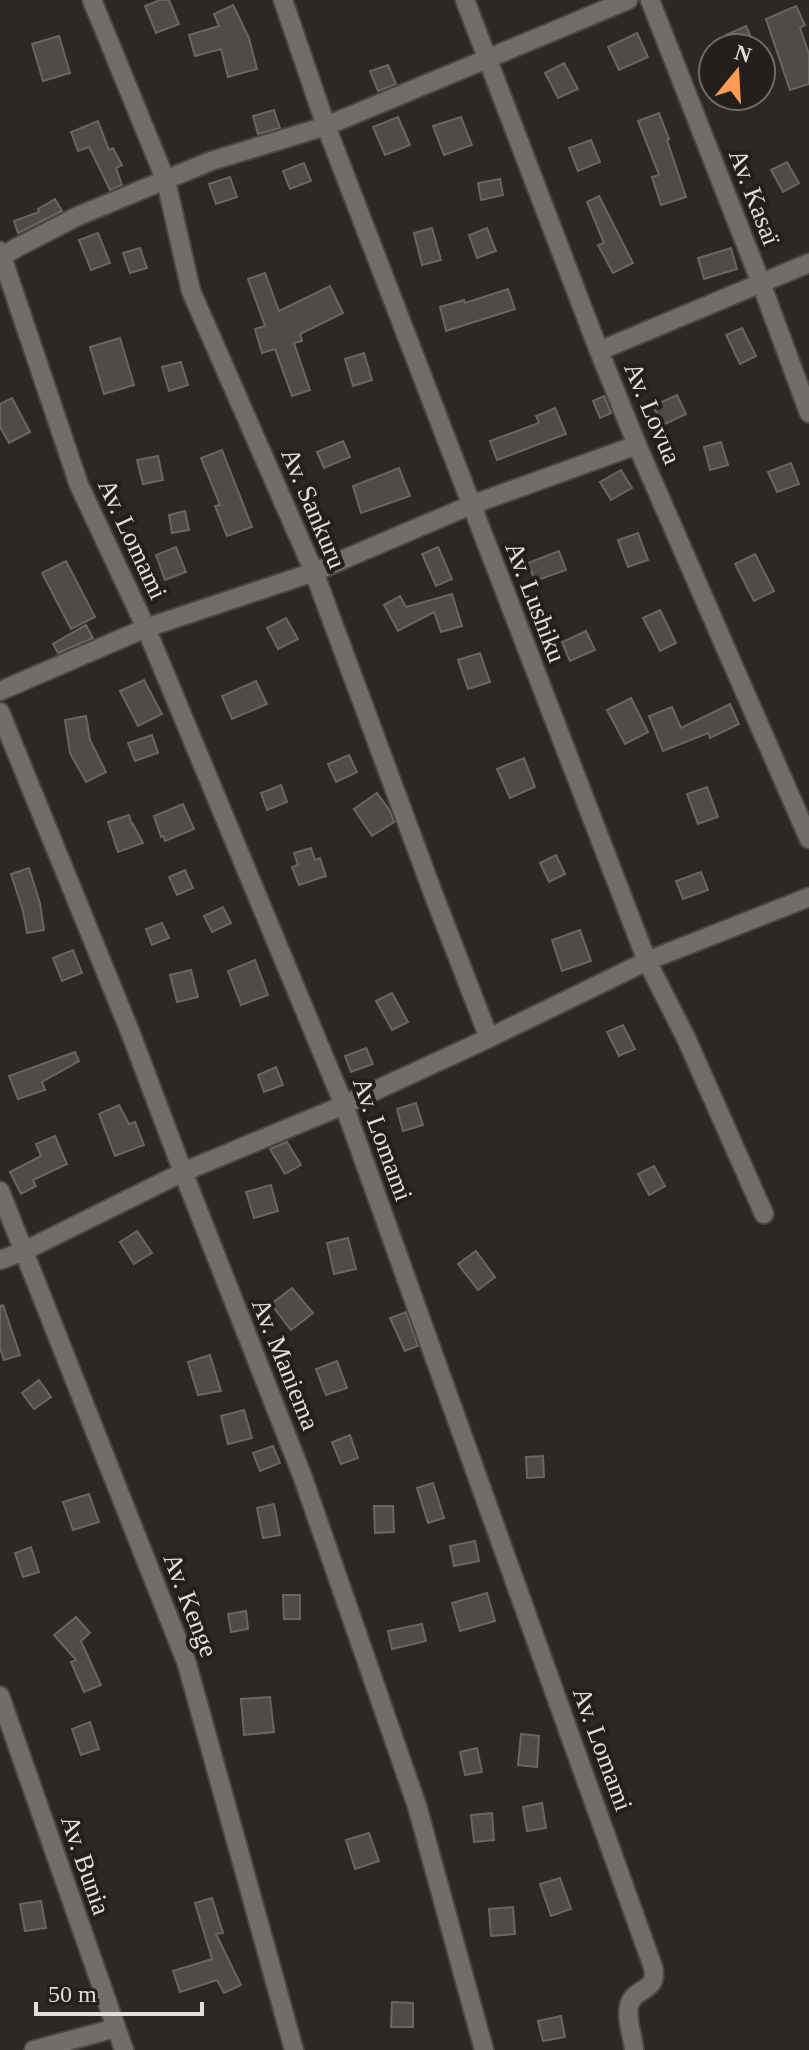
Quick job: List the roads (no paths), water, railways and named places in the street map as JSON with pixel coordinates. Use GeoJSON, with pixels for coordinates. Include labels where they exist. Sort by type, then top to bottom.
{"type":"FeatureCollection","features":[{"type":"Feature","properties":{"kind":"street","name":"Av. Sankuru"},"geometry":{"type":"LineString","coordinates":[[92,0],[166,181],[191,291],[314,572],[489,1038]]}},
{"type":"Feature","properties":{"kind":"street","name":"Av. Lushiku"},"geometry":{"type":"LineString","coordinates":[[283,0],[326,126],[647,961],[686,1038],[764,1214]]}},
{"type":"Feature","properties":{"kind":"street","name":"Av. Lovua"},"geometry":{"type":"LineString","coordinates":[[465,0],[637,445],[809,839]]}},
{"type":"Feature","properties":{"kind":"street"},"geometry":{"type":"LineString","coordinates":[[1,255],[78,216],[211,161],[326,126],[628,0]]}},
{"type":"Feature","properties":{"kind":"street","name":"Av. Kasaï"},"geometry":{"type":"LineString","coordinates":[[650,0],[809,413]]}},
{"type":"Feature","properties":{"kind":"street","name":"Av. Lomami"},"geometry":{"type":"LineString","coordinates":[[1,255],[79,485],[146,628],[344,1105],[653,1967],[654,1982],[633,1997],[629,2007],[634,2050]]}},
{"type":"Feature","properties":{"kind":"street"},"geometry":{"type":"LineString","coordinates":[[599,351],[809,263]]}},
{"type":"Feature","properties":{"kind":"street"},"geometry":{"type":"LineString","coordinates":[[0,691],[146,628],[314,572],[471,505],[637,445]]}},
{"type":"Feature","properties":{"kind":"street","name":"Av. Maniema"},"geometry":{"type":"LineString","coordinates":[[0,712],[129,1029],[302,1475],[417,1806],[484,2050]]}},
{"type":"Feature","properties":{"kind":"street"},"geometry":{"type":"LineString","coordinates":[[0,1260],[183,1172],[344,1105],[489,1038],[647,961],[809,897]]}},
{"type":"Feature","properties":{"kind":"street","name":"Av. Kenge"},"geometry":{"type":"LineString","coordinates":[[0,1191],[187,1664],[294,2050]]}},
{"type":"Feature","properties":{"kind":"street","name":"Av. Bunia"},"geometry":{"type":"LineString","coordinates":[[0,1696],[124,2050]]}},
{"type":"Feature","properties":{"kind":"street"},"geometry":{"type":"LineString","coordinates":[[34,2050],[116,2028]]}}]}
